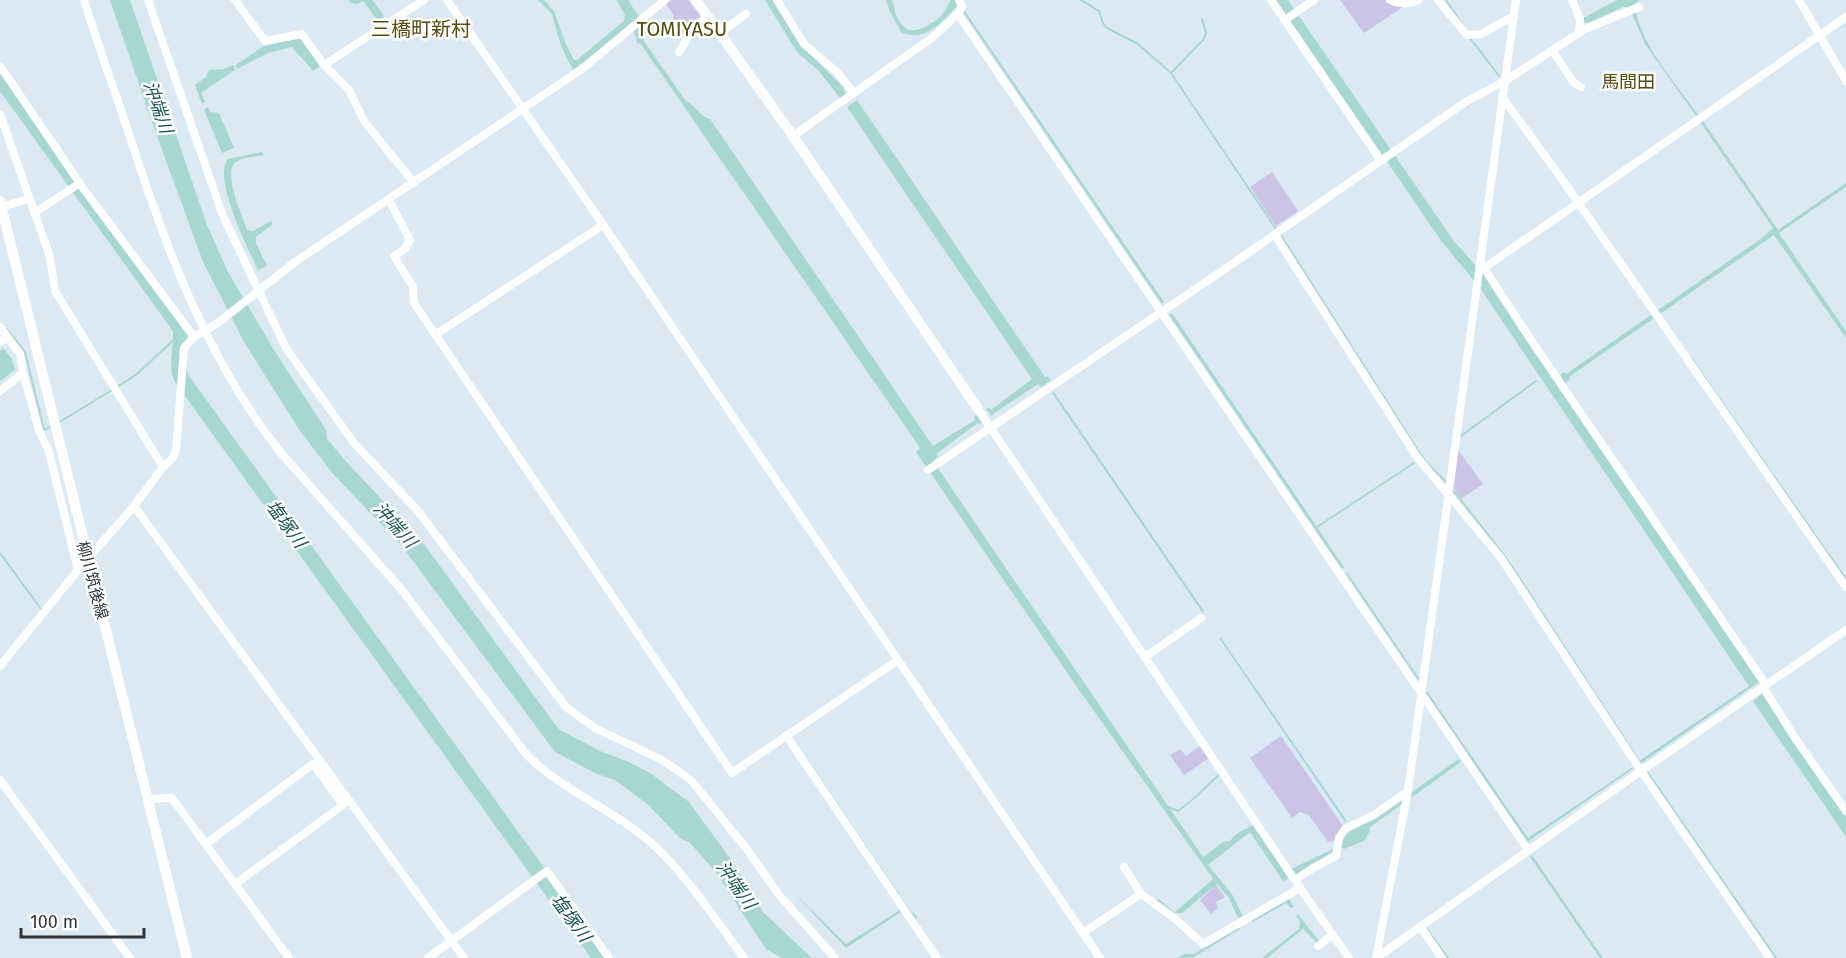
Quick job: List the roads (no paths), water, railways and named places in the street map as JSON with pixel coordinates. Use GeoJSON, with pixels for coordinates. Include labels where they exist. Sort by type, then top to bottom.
{"type":"FeatureCollection","features":[{"type":"Feature","properties":{"kind":"main road"},"geometry":{"type":"LineString","coordinates":[[696,0],[793,136],[978,410]]}},
{"type":"Feature","properties":{"kind":"main road","name":"柳川筑後線"},"geometry":{"type":"LineString","coordinates":[[1,204],[187,958]]}},
{"type":"Feature","properties":{"kind":"street"},"geometry":{"type":"LineString","coordinates":[[84,0],[148,195],[175,263],[204,331],[263,431],[401,589],[526,755],[551,775],[649,841],[685,880],[744,958]]}},
{"type":"Feature","properties":{"kind":"street"},"geometry":{"type":"LineString","coordinates":[[148,0],[223,216],[286,348],[354,443],[418,511],[566,707],[595,728],[662,760],[691,780],[746,848],[779,895],[836,958]]}},
{"type":"Feature","properties":{"kind":"street"},"geometry":{"type":"LineString","coordinates":[[236,0],[265,41],[302,34],[324,65],[349,90],[364,121],[414,183]]}},
{"type":"Feature","properties":{"kind":"street"},"geometry":{"type":"LineString","coordinates":[[324,65],[424,0]]}},
{"type":"Feature","properties":{"kind":"street"},"geometry":{"type":"LineString","coordinates":[[447,0],[603,225],[1100,958]]}},
{"type":"Feature","properties":{"kind":"street"},"geometry":{"type":"LineString","coordinates":[[777,0],[804,44],[837,72],[852,94]]}},
{"type":"Feature","properties":{"kind":"street"},"geometry":{"type":"LineString","coordinates":[[793,136],[933,37],[958,14],[962,6],[959,0]]}},
{"type":"Feature","properties":{"kind":"street"},"geometry":{"type":"LineString","coordinates":[[1271,0],[1381,161]]}},
{"type":"Feature","properties":{"kind":"street"},"geometry":{"type":"LineString","coordinates":[[1285,20],[1314,0]]}},
{"type":"Feature","properties":{"kind":"street"},"geometry":{"type":"LineString","coordinates":[[1390,0],[1414,3],[1418,0]]}},
{"type":"Feature","properties":{"kind":"street"},"geometry":{"type":"LineString","coordinates":[[1438,0],[1467,35],[1481,34],[1514,16]]}},
{"type":"Feature","properties":{"kind":"street"},"geometry":{"type":"LineString","coordinates":[[1376,958],[1408,791],[1516,0]]}},
{"type":"Feature","properties":{"kind":"street"},"geometry":{"type":"LineString","coordinates":[[1572,0],[1580,19],[1579,33]]}},
{"type":"Feature","properties":{"kind":"street"},"geometry":{"type":"LineString","coordinates":[[1799,0],[1846,81]]}},
{"type":"Feature","properties":{"kind":"street"},"geometry":{"type":"LineString","coordinates":[[0,666],[78,570],[134,506],[163,467],[172,459],[176,451],[184,348],[295,262],[582,69],[662,1]]}},
{"type":"Feature","properties":{"kind":"street"},"geometry":{"type":"LineString","coordinates":[[928,470],[989,425],[1162,312],[1467,101],[1505,81],[1579,33],[1639,7]]}},
{"type":"Feature","properties":{"kind":"street"},"geometry":{"type":"LineString","coordinates":[[720,33],[746,14]]}},
{"type":"Feature","properties":{"kind":"street"},"geometry":{"type":"LineString","coordinates":[[958,14],[1527,850]]}},
{"type":"Feature","properties":{"kind":"street"},"geometry":{"type":"LineString","coordinates":[[679,52],[696,25],[708,16]]}},
{"type":"Feature","properties":{"kind":"street"},"geometry":{"type":"LineString","coordinates":[[1480,268],[1846,17]]}},
{"type":"Feature","properties":{"kind":"street"},"geometry":{"type":"LineString","coordinates":[[1552,50],[1574,83],[1581,87]]}},
{"type":"Feature","properties":{"kind":"street"},"geometry":{"type":"LineString","coordinates":[[0,66],[80,183],[194,338]]}},
{"type":"Feature","properties":{"kind":"street"},"geometry":{"type":"LineString","coordinates":[[1502,97],[1559,175],[1846,587]]}},
{"type":"Feature","properties":{"kind":"street"},"geometry":{"type":"LineString","coordinates":[[0,114],[50,257],[55,291],[163,467]]}},
{"type":"Feature","properties":{"kind":"street"},"geometry":{"type":"LineString","coordinates":[[34,213],[80,183]]}},
{"type":"Feature","properties":{"kind":"street"},"geometry":{"type":"LineString","coordinates":[[1,204],[29,199]]}},
{"type":"Feature","properties":{"kind":"street"},"geometry":{"type":"LineString","coordinates":[[389,200],[410,240],[405,249],[394,256],[413,287],[414,303],[732,773],[898,660]]}},
{"type":"Feature","properties":{"kind":"street"},"geometry":{"type":"LineString","coordinates":[[435,335],[603,225]]}},
{"type":"Feature","properties":{"kind":"street"},"geometry":{"type":"LineString","coordinates":[[1275,235],[1417,457],[1501,558],[1641,771],[1770,958]]}},
{"type":"Feature","properties":{"kind":"street"},"geometry":{"type":"LineString","coordinates":[[1480,268],[1764,686],[1795,738],[1846,811]]}},
{"type":"Feature","properties":{"kind":"street"},"geometry":{"type":"LineString","coordinates":[[0,327],[20,354],[39,430],[49,452],[78,570]]}},
{"type":"Feature","properties":{"kind":"street"},"geometry":{"type":"LineString","coordinates":[[0,342],[7,337]]}},
{"type":"Feature","properties":{"kind":"street"},"geometry":{"type":"LineString","coordinates":[[0,390],[23,373]]}},
{"type":"Feature","properties":{"kind":"street"},"geometry":{"type":"LineString","coordinates":[[978,410],[1349,958]]}},
{"type":"Feature","properties":{"kind":"street"},"geometry":{"type":"LineString","coordinates":[[134,506],[464,958]]}},
{"type":"Feature","properties":{"kind":"street"},"geometry":{"type":"LineString","coordinates":[[1145,657],[1201,618]]}},
{"type":"Feature","properties":{"kind":"street"},"geometry":{"type":"LineString","coordinates":[[1376,958],[1527,850],[1846,630]]}},
{"type":"Feature","properties":{"kind":"street"},"geometry":{"type":"LineString","coordinates":[[786,735],[937,958]]}},
{"type":"Feature","properties":{"kind":"street"},"geometry":{"type":"LineString","coordinates":[[206,844],[313,764],[343,805],[235,884]]}},
{"type":"Feature","properties":{"kind":"street"},"geometry":{"type":"LineString","coordinates":[[0,780],[3,789],[130,958]]}},
{"type":"Feature","properties":{"kind":"street"},"geometry":{"type":"LineString","coordinates":[[1124,867],[1141,894],[1173,917],[1203,944],[1298,884],[1312,868],[1336,856],[1339,838],[1345,829],[1374,815],[1408,791]]}},
{"type":"Feature","properties":{"kind":"street"},"geometry":{"type":"LineString","coordinates":[[148,799],[172,798],[289,958]]}},
{"type":"Feature","properties":{"kind":"street"},"geometry":{"type":"LineString","coordinates":[[428,958],[547,871],[609,958]]}},
{"type":"Feature","properties":{"kind":"street"},"geometry":{"type":"LineString","coordinates":[[1083,933],[1141,894]]}},
{"type":"Feature","properties":{"kind":"street"},"geometry":{"type":"LineString","coordinates":[[1420,926],[1443,958]]}},
{"type":"Feature","properties":{"kind":"street"},"geometry":{"type":"LineString","coordinates":[[1318,946],[1333,934]]}},
{"type":"Feature","properties":{"kind":"water","name":"沖端川"},"geometry":{"type":"Polygon","coordinates":[[[110,0],[130,0],[207,225],[228,272],[274,350],[326,430],[327,439],[424,544],[560,730],[650,773],[689,802],[732,861],[763,912],[812,958],[782,958],[766,949],[715,871],[689,842],[681,839],[646,803],[615,780],[597,774],[555,752],[401,545],[334,475],[300,431],[244,342],[203,262],[110,0]]]}},
{"type":"Feature","properties":{"kind":"water"},"geometry":{"type":"Polygon","coordinates":[[[348,0],[372,0],[383,14],[384,22],[381,25],[363,1],[358,4],[350,3],[348,0]]]}},
{"type":"Feature","properties":{"kind":"water"},"geometry":{"type":"Polygon","coordinates":[[[538,0],[544,0],[554,11],[565,42],[574,60],[577,60],[624,21],[625,15],[616,0],[628,0],[643,27],[644,41],[685,100],[710,119],[933,446],[975,420],[976,415],[982,423],[978,423],[936,454],[938,457],[933,461],[1203,857],[1254,824],[1285,872],[1333,849],[1333,851],[1298,875],[1283,881],[1250,832],[1208,865],[1232,894],[1243,916],[1238,918],[1229,898],[1217,884],[1182,913],[1174,913],[1213,879],[1077,687],[916,452],[920,448],[640,43],[638,44],[630,27],[573,70],[561,46],[552,14],[538,0]]]}},
{"type":"Feature","properties":{"kind":"water"},"geometry":{"type":"Polygon","coordinates":[[[765,0],[773,0],[802,46],[843,87],[846,94],[844,97],[840,98],[818,70],[797,52],[765,0]]]}},
{"type":"Feature","properties":{"kind":"water"},"geometry":{"type":"Polygon","coordinates":[[[886,0],[892,0],[899,21],[907,29],[912,30],[928,26],[942,14],[951,0],[957,0],[959,4],[926,33],[910,35],[901,32],[886,0]]]}},
{"type":"Feature","properties":{"kind":"water"},"geometry":{"type":"Polygon","coordinates":[[[1276,0],[1288,0],[1453,240],[1486,276],[1555,382],[1562,378],[1560,375],[1564,372],[1566,374],[1651,315],[1654,318],[1569,377],[1570,380],[1565,383],[1563,379],[1557,385],[1759,682],[1640,764],[1639,761],[1749,686],[1480,288],[1442,242],[1276,0]]]}},
{"type":"Feature","properties":{"kind":"water"},"geometry":{"type":"Polygon","coordinates":[[[1617,0],[1640,0],[1634,4],[1651,49],[1698,115],[1696,116],[1645,44],[1629,7],[1623,7],[1588,23],[1584,22],[1583,18],[1617,0]]]}},
{"type":"Feature","properties":{"kind":"water"},"geometry":{"type":"Polygon","coordinates":[[[965,11],[1164,302],[1161,303],[963,12],[965,11]]]}},
{"type":"Feature","properties":{"kind":"water"},"geometry":{"type":"Polygon","coordinates":[[[299,37],[320,66],[313,71],[292,47],[268,53],[237,69],[236,65],[262,47],[299,37]]]}},
{"type":"Feature","properties":{"kind":"water"},"geometry":{"type":"Polygon","coordinates":[[[233,65],[235,70],[201,93],[205,102],[202,104],[195,85],[206,77],[209,70],[224,69],[233,65]]]}},
{"type":"Feature","properties":{"kind":"water"},"geometry":{"type":"Polygon","coordinates":[[[857,100],[1045,377],[1048,376],[1051,380],[1041,387],[1038,384],[993,414],[992,417],[986,409],[989,407],[991,410],[1032,379],[847,107],[857,100]]]}},
{"type":"Feature","properties":{"kind":"water"},"geometry":{"type":"Polygon","coordinates":[[[208,107],[210,112],[219,113],[234,148],[222,153],[204,110],[208,107]]]}},
{"type":"Feature","properties":{"kind":"water"},"geometry":{"type":"Polygon","coordinates":[[[1703,121],[1778,230],[1846,183],[1846,187],[1779,233],[1846,331],[1846,338],[1774,235],[1660,314],[1658,310],[1773,228],[1701,123],[1703,121]]]}},
{"type":"Feature","properties":{"kind":"water"},"geometry":{"type":"Polygon","coordinates":[[[262,152],[264,155],[236,162],[231,174],[234,194],[247,230],[253,231],[271,221],[273,224],[256,237],[256,243],[267,266],[258,270],[233,213],[224,168],[228,159],[262,152]]]}},
{"type":"Feature","properties":{"kind":"water"},"geometry":{"type":"Polygon","coordinates":[[[1172,313],[1344,567],[1342,569],[1169,315],[1172,313]]]}},
{"type":"Feature","properties":{"kind":"water"},"geometry":{"type":"Polygon","coordinates":[[[3,348],[12,359],[15,370],[0,381],[0,351],[3,348]]]}},
{"type":"Feature","properties":{"kind":"water"},"geometry":{"type":"Polygon","coordinates":[[[1054,392],[1204,611],[1202,612],[1052,393],[1054,392]]]}},
{"type":"Feature","properties":{"kind":"water"},"geometry":{"type":"Polygon","coordinates":[[[1347,572],[1420,680],[1346,574],[1347,572]]]}},
{"type":"Feature","properties":{"kind":"water"},"geometry":{"type":"Polygon","coordinates":[[[1221,638],[1347,821],[1345,822],[1221,638]]]}},
{"type":"Feature","properties":{"kind":"water"},"geometry":{"type":"Polygon","coordinates":[[[1427,691],[1528,838],[1634,768],[1528,843],[1425,692],[1427,691]]]}},
{"type":"Feature","properties":{"kind":"water"},"geometry":{"type":"Polygon","coordinates":[[[1762,694],[1846,816],[1846,837],[1753,701],[1762,694]]]}},
{"type":"Feature","properties":{"kind":"water"},"geometry":{"type":"Polygon","coordinates":[[[788,730],[910,910],[918,917],[914,920],[788,730]]]}},
{"type":"Feature","properties":{"kind":"water"},"geometry":{"type":"Polygon","coordinates":[[[1459,759],[1461,762],[1369,828],[1370,831],[1364,841],[1344,849],[1341,847],[1344,835],[1351,829],[1373,819],[1459,759]]]}},
{"type":"Feature","properties":{"kind":"water"},"geometry":{"type":"Polygon","coordinates":[[[1532,855],[1603,958],[1600,958],[1530,857],[1532,855]]]}},
{"type":"Feature","properties":{"kind":"water"},"geometry":{"type":"Polygon","coordinates":[[[793,892],[846,944],[900,910],[901,912],[846,948],[793,892]]]}},
{"type":"Feature","properties":{"kind":"water"},"geometry":{"type":"Polygon","coordinates":[[[1288,898],[1294,907],[1291,908],[1286,903],[1253,922],[1251,921],[1251,919],[1288,898]]]}},
{"type":"Feature","properties":{"kind":"water"},"geometry":{"type":"Polygon","coordinates":[[[1298,914],[1319,941],[1317,943],[1303,929],[1267,958],[1262,958],[1299,929],[1300,922],[1296,916],[1298,914]]]}},
{"type":"Feature","properties":{"kind":"water"},"geometry":{"type":"Polygon","coordinates":[[[1238,927],[1240,929],[1194,957],[1177,958],[1185,954],[1194,954],[1238,927]]]}},
{"type":"Feature","properties":{"kind":"waterway"},"geometry":{"type":"LineString","coordinates":[[1081,0],[1099,11],[1107,28],[1138,44],[1171,73],[1276,229]]}},
{"type":"Feature","properties":{"kind":"waterway"},"geometry":{"type":"LineString","coordinates":[[1446,0],[1465,28]]}},
{"type":"Feature","properties":{"kind":"waterway"},"geometry":{"type":"LineString","coordinates":[[1171,73],[1203,40],[1206,33],[1202,19]]}},
{"type":"Feature","properties":{"kind":"waterway"},"geometry":{"type":"LineString","coordinates":[[1470,38],[1499,76]]}},
{"type":"Feature","properties":{"kind":"waterway","name":"塩塚川"},"geometry":{"type":"LineString","coordinates":[[0,82],[7,88],[180,328],[179,367],[182,379],[600,958]]}},
{"type":"Feature","properties":{"kind":"waterway"},"geometry":{"type":"LineString","coordinates":[[1280,234],[1417,449],[1426,462],[1447,483]]}},
{"type":"Feature","properties":{"kind":"waterway"},"geometry":{"type":"LineString","coordinates":[[7,329],[25,352],[44,430],[53,425]]}},
{"type":"Feature","properties":{"kind":"waterway"},"geometry":{"type":"LineString","coordinates":[[117,387],[137,374],[181,333]]}},
{"type":"Feature","properties":{"kind":"waterway"},"geometry":{"type":"LineString","coordinates":[[1691,358],[1846,579]]}},
{"type":"Feature","properties":{"kind":"waterway"},"geometry":{"type":"LineString","coordinates":[[1461,436],[1536,381]]}},
{"type":"Feature","properties":{"kind":"waterway"},"geometry":{"type":"LineString","coordinates":[[58,423],[112,390]]}},
{"type":"Feature","properties":{"kind":"waterway"},"geometry":{"type":"LineString","coordinates":[[1317,527],[1414,463]]}},
{"type":"Feature","properties":{"kind":"waterway"},"geometry":{"type":"LineString","coordinates":[[1452,489],[1507,559],[1639,761]]}},
{"type":"Feature","properties":{"kind":"waterway"},"geometry":{"type":"LineString","coordinates":[[0,553],[41,609]]}},
{"type":"Feature","properties":{"kind":"waterway"},"geometry":{"type":"LineString","coordinates":[[1648,773],[1776,958]]}},
{"type":"Feature","properties":{"kind":"waterway"},"geometry":{"type":"LineString","coordinates":[[1168,807],[1178,811],[1220,774]]}},
{"type":"Feature","properties":{"kind":"waterway"},"geometry":{"type":"LineString","coordinates":[[1158,900],[1174,913]]}},
{"type":"Feature","properties":{"kind":"waterway"},"geometry":{"type":"LineString","coordinates":[[1426,928],[1448,958]]}},
{"type":"Feature","properties":{"kind":"district","name":"三橋町新村"},"geometry":{"type":"Point","coordinates":[421,29]}},
{"type":"Feature","properties":{"kind":"district","name":"TOMIYASU"},"geometry":{"type":"Point","coordinates":[682,29]}},
{"type":"Feature","properties":{"kind":"district","name":"馬間田"},"geometry":{"type":"Point","coordinates":[1628,82]}}]}
